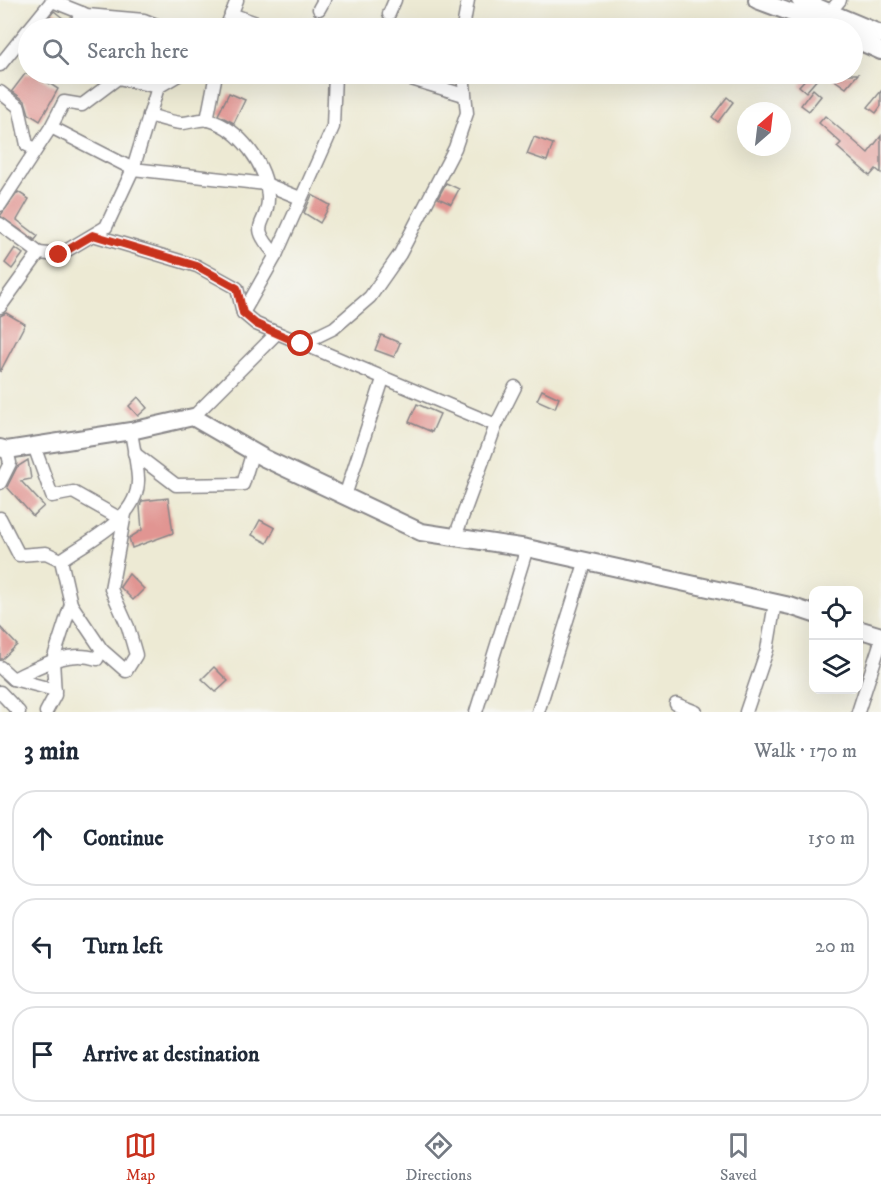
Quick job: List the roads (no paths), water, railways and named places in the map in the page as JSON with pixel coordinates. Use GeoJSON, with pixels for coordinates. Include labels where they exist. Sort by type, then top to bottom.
{"type":"FeatureCollection","features":[{"type":"Feature","properties":{"kind":"street"},"geometry":{"type":"LineString","coordinates":[[230,18],[237,0]]}},
{"type":"Feature","properties":{"kind":"street"},"geometry":{"type":"LineString","coordinates":[[389,14],[395,0]]}},
{"type":"Feature","properties":{"kind":"street"},"geometry":{"type":"LineString","coordinates":[[465,18],[468,0]]}},
{"type":"Feature","properties":{"kind":"street"},"geometry":{"type":"LineString","coordinates":[[756,0],[834,13]]}},
{"type":"Feature","properties":{"kind":"street"},"geometry":{"type":"LineString","coordinates":[[800,0],[834,13]]}},
{"type":"Feature","properties":{"kind":"street"},"geometry":{"type":"LineString","coordinates":[[38,18],[52,1],[82,13],[104,18]]}},
{"type":"Feature","properties":{"kind":"street"},"geometry":{"type":"LineString","coordinates":[[79,18],[82,13]]}},
{"type":"Feature","properties":{"kind":"street"},"geometry":{"type":"LineString","coordinates":[[231,15],[240,18]]}},
{"type":"Feature","properties":{"kind":"street"},"geometry":{"type":"LineString","coordinates":[[863,23],[879,29]]}},
{"type":"Feature","properties":{"kind":"street"},"geometry":{"type":"LineString","coordinates":[[0,64],[18,42]]}},
{"type":"Feature","properties":{"kind":"street"},"geometry":{"type":"LineString","coordinates":[[863,43],[881,51]]}},
{"type":"Feature","properties":{"kind":"street"},"geometry":{"type":"LineString","coordinates":[[0,205],[51,127],[64,102],[82,105],[105,84]]}},
{"type":"Feature","properties":{"kind":"street"},"geometry":{"type":"LineString","coordinates":[[147,84],[158,87]]}},
{"type":"Feature","properties":{"kind":"street"},"geometry":{"type":"LineString","coordinates":[[0,224],[39,253],[59,255],[106,227],[133,169],[158,87],[163,84]]}},
{"type":"Feature","properties":{"kind":"street"},"geometry":{"type":"LineString","coordinates":[[207,120],[214,84]]}},
{"type":"Feature","properties":{"kind":"street"},"geometry":{"type":"LineString","coordinates":[[243,313],[276,255],[333,127],[334,84]]}},
{"type":"Feature","properties":{"kind":"street"},"geometry":{"type":"LineString","coordinates":[[428,84],[464,95]]}},
{"type":"Feature","properties":{"kind":"street"},"geometry":{"type":"LineString","coordinates":[[301,344],[334,328],[370,297],[400,254],[455,148],[467,113],[463,84]]}},
{"type":"Feature","properties":{"kind":"street"},"geometry":{"type":"LineString","coordinates":[[0,92],[19,107],[27,145],[36,149]]}},
{"type":"Feature","properties":{"kind":"street"},"geometry":{"type":"LineString","coordinates":[[149,115],[181,123],[207,120],[234,133],[260,163],[268,199],[260,223],[261,239],[276,255]]}},
{"type":"Feature","properties":{"kind":"street"},"geometry":{"type":"LineString","coordinates":[[51,127],[133,169],[266,184],[300,198]]}},
{"type":"Feature","properties":{"kind":"street"},"geometry":{"type":"LineString","coordinates":[[93,235],[197,266],[237,288],[243,313],[256,324],[496,425]]}},
{"type":"Feature","properties":{"kind":"street"},"geometry":{"type":"LineString","coordinates":[[0,307],[39,253]]}},
{"type":"Feature","properties":{"kind":"street"},"geometry":{"type":"LineString","coordinates":[[0,483],[9,464],[4,449],[131,431],[193,417],[276,334]]}},
{"type":"Feature","properties":{"kind":"street"},"geometry":{"type":"LineString","coordinates":[[345,496],[383,379]]}},
{"type":"Feature","properties":{"kind":"street"},"geometry":{"type":"LineString","coordinates":[[454,537],[496,425],[515,387]]}},
{"type":"Feature","properties":{"kind":"street"},"geometry":{"type":"LineString","coordinates":[[193,417],[253,452],[422,532],[527,548],[586,560],[776,603],[809,613]]}},
{"type":"Feature","properties":{"kind":"street"},"geometry":{"type":"LineString","coordinates":[[61,560],[122,516],[135,502],[138,479],[131,431]]}},
{"type":"Feature","properties":{"kind":"street"},"geometry":{"type":"LineString","coordinates":[[34,446],[52,496],[73,492],[122,516]]}},
{"type":"Feature","properties":{"kind":"street"},"geometry":{"type":"LineString","coordinates":[[134,453],[176,485],[243,484],[253,452]]}},
{"type":"Feature","properties":{"kind":"street"},"geometry":{"type":"LineString","coordinates":[[61,560],[71,604],[102,650],[126,671],[136,655],[128,627],[111,589],[122,516]]}},
{"type":"Feature","properties":{"kind":"street"},"geometry":{"type":"LineString","coordinates":[[0,518],[19,555],[46,553],[61,560]]}},
{"type":"Feature","properties":{"kind":"street"},"geometry":{"type":"LineString","coordinates":[[476,712],[527,548]]}},
{"type":"Feature","properties":{"kind":"street"},"geometry":{"type":"LineString","coordinates":[[538,712],[586,560]]}},
{"type":"Feature","properties":{"kind":"street"},"geometry":{"type":"LineString","coordinates":[[746,712],[767,650],[776,603]]}},
{"type":"Feature","properties":{"kind":"street"},"geometry":{"type":"LineString","coordinates":[[46,712],[55,690],[53,660],[71,604]]}},
{"type":"Feature","properties":{"kind":"street"},"geometry":{"type":"LineString","coordinates":[[863,630],[881,636]]}},
{"type":"Feature","properties":{"kind":"street"},"geometry":{"type":"LineString","coordinates":[[858,712],[881,641]]}},
{"type":"Feature","properties":{"kind":"street"},"geometry":{"type":"LineString","coordinates":[[13,679],[53,660],[84,654],[97,659],[102,650]]}},
{"type":"Feature","properties":{"kind":"street"},"geometry":{"type":"LineString","coordinates":[[0,667],[13,679],[55,690]]}},
{"type":"Feature","properties":{"kind":"street"},"geometry":{"type":"LineString","coordinates":[[0,692],[19,712]]}},
{"type":"Feature","properties":{"kind":"street"},"geometry":{"type":"LineString","coordinates":[[676,704],[696,712]]}}]}
